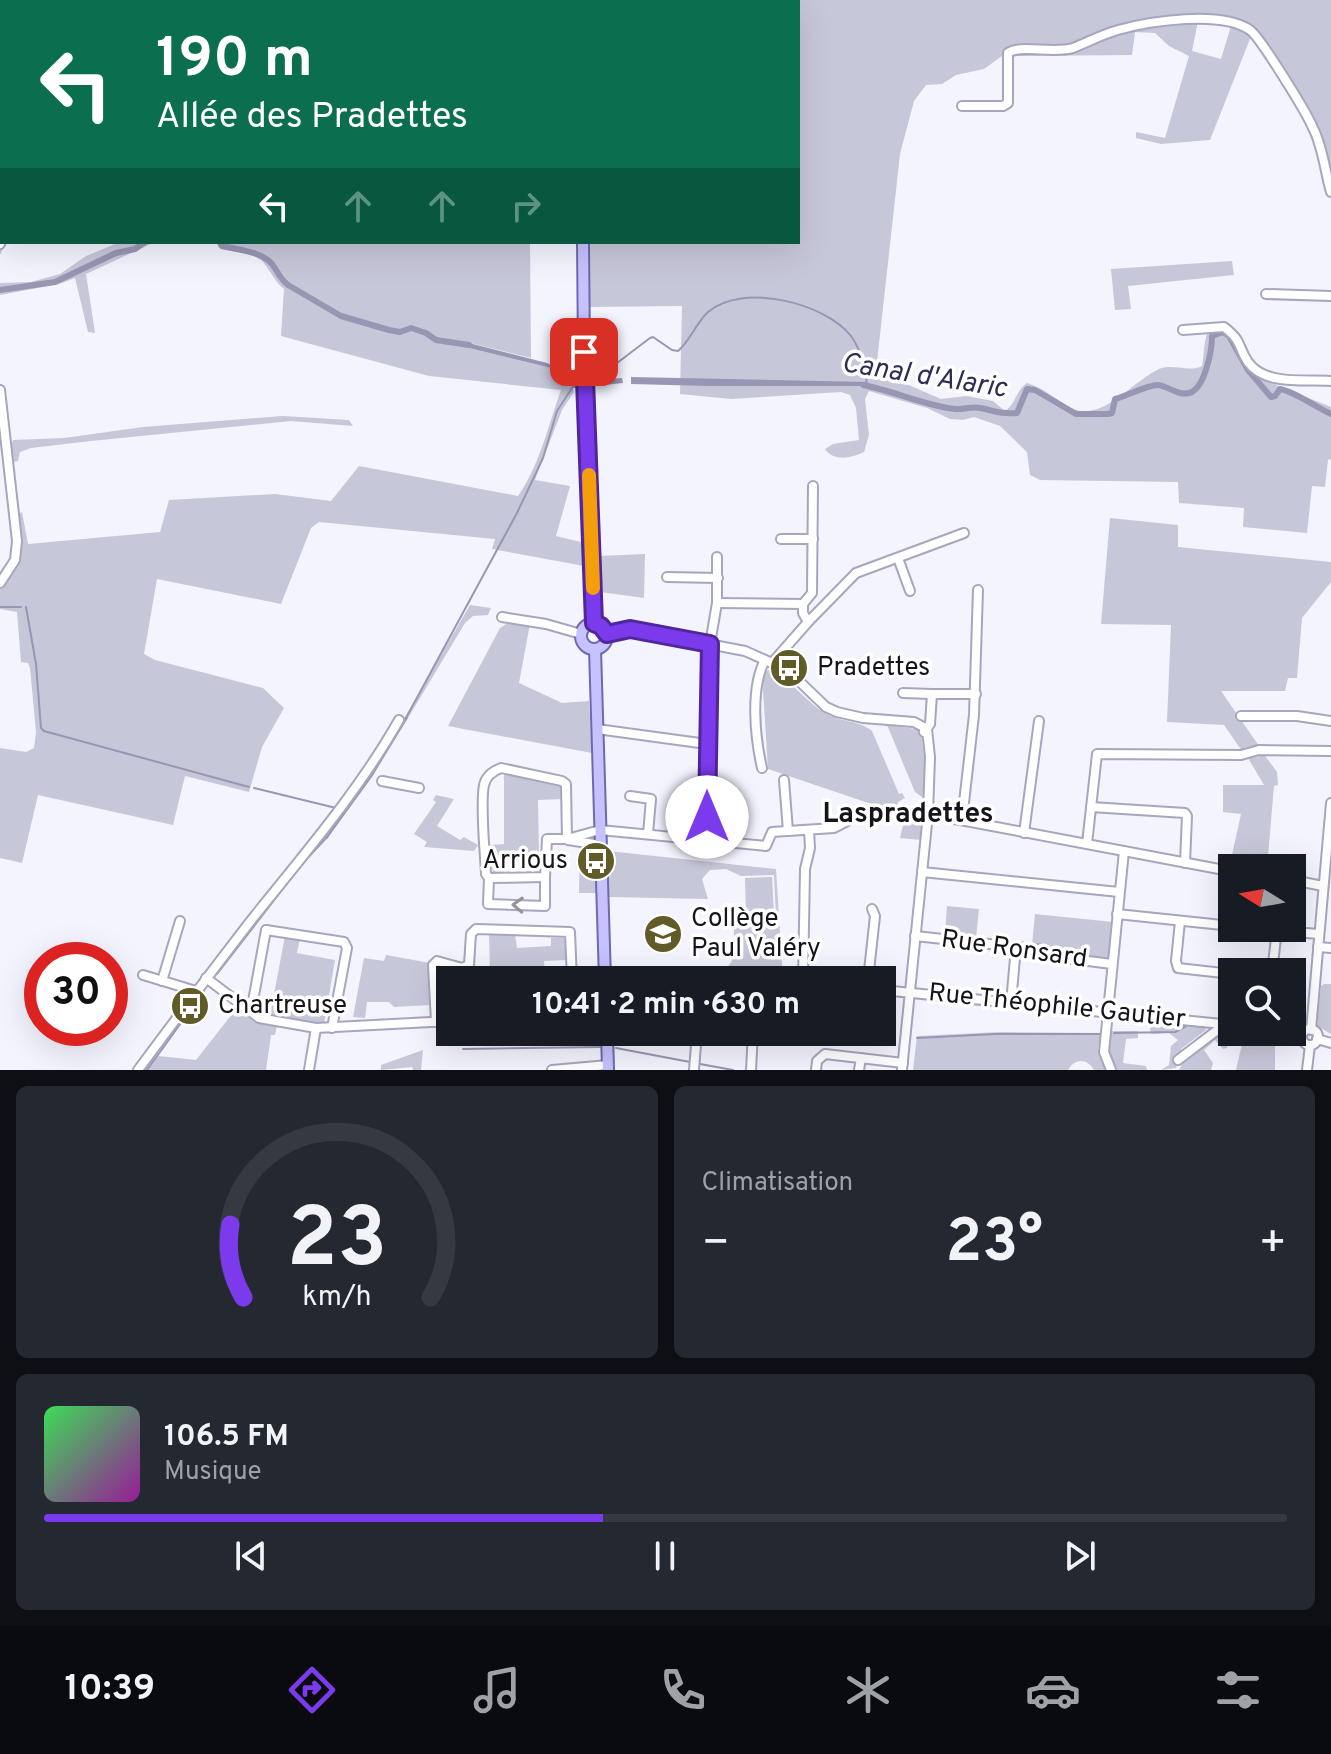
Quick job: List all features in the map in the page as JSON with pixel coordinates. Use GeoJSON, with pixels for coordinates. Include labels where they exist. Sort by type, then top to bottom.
{"type":"FeatureCollection","features":[{"type":"Feature","properties":{"kind":"main road"},"geometry":{"type":"LineString","coordinates":[[583,244],[594,623]]}},
{"type":"Feature","properties":{"kind":"main road"},"geometry":{"type":"LineString","coordinates":[[594,623],[607,634],[605,643],[595,649],[585,645],[581,634],[587,625],[594,623]]}},
{"type":"Feature","properties":{"kind":"main road"},"geometry":{"type":"LineString","coordinates":[[595,649],[605,966]]}},
{"type":"Feature","properties":{"kind":"main road"},"geometry":{"type":"LineString","coordinates":[[607,1046],[608,1068]]}},
{"type":"Feature","properties":{"kind":"street"},"geometry":{"type":"LineString","coordinates":[[962,106],[1003,106],[1008,103],[1008,53],[1012,49],[1040,52],[1070,49],[1121,29],[1168,21],[1194,19],[1231,23],[1253,32],[1313,127],[1331,192]]}},
{"type":"Feature","properties":{"kind":"street"},"geometry":{"type":"LineString","coordinates":[[1266,294],[1331,296]]}},
{"type":"Feature","properties":{"kind":"street"},"geometry":{"type":"LineString","coordinates":[[1183,330],[1224,327],[1240,340],[1243,354],[1259,373],[1273,378],[1331,381]]}},
{"type":"Feature","properties":{"kind":"street"},"geometry":{"type":"LineString","coordinates":[[0,390],[17,541],[15,560],[0,583]]}},
{"type":"Feature","properties":{"kind":"street"},"geometry":{"type":"LineString","coordinates":[[808,622],[803,613],[803,604],[812,593],[813,486]]}},
{"type":"Feature","properties":{"kind":"street"},"geometry":{"type":"LineString","coordinates":[[762,768],[755,693],[758,673],[856,573],[964,533]]}},
{"type":"Feature","properties":{"kind":"street"},"geometry":{"type":"LineString","coordinates":[[781,539],[813,539]]}},
{"type":"Feature","properties":{"kind":"street"},"geometry":{"type":"LineString","coordinates":[[707,841],[710,644],[717,603],[717,557]]}},
{"type":"Feature","properties":{"kind":"street"},"geometry":{"type":"LineString","coordinates":[[898,558],[910,591]]}},
{"type":"Feature","properties":{"kind":"street"},"geometry":{"type":"LineString","coordinates":[[667,577],[718,578]]}},
{"type":"Feature","properties":{"kind":"street"},"geometry":{"type":"LineString","coordinates":[[962,820],[976,694],[978,590]]}},
{"type":"Feature","properties":{"kind":"street"},"geometry":{"type":"LineString","coordinates":[[812,593],[829,600]]}},
{"type":"Feature","properties":{"kind":"street"},"geometry":{"type":"LineString","coordinates":[[717,603],[803,604]]}},
{"type":"Feature","properties":{"kind":"street"},"geometry":{"type":"LineString","coordinates":[[502,617],[546,624],[581,634]]}},
{"type":"Feature","properties":{"kind":"street"},"geometry":{"type":"LineString","coordinates":[[607,634],[630,629],[745,651],[799,681],[826,707],[925,731]]}},
{"type":"Feature","properties":{"kind":"street"},"geometry":{"type":"LineString","coordinates":[[903,693],[976,694]]}},
{"type":"Feature","properties":{"kind":"street"},"geometry":{"type":"LineString","coordinates":[[816,1070],[817,1061],[825,1054],[903,1067],[928,814],[929,771],[925,731],[930,724],[932,694]]}},
{"type":"Feature","properties":{"kind":"street"},"geometry":{"type":"LineString","coordinates":[[1241,716],[1297,716],[1331,721]]}},
{"type":"Feature","properties":{"kind":"street"},"geometry":{"type":"LineString","coordinates":[[138,1070],[206,978],[337,815],[372,766],[399,720]]}},
{"type":"Feature","properties":{"kind":"street"},"geometry":{"type":"LineString","coordinates":[[1024,833],[1039,721]]}},
{"type":"Feature","properties":{"kind":"street"},"geometry":{"type":"LineString","coordinates":[[597,729],[707,744]]}},
{"type":"Feature","properties":{"kind":"street"},"geometry":{"type":"LineString","coordinates":[[1087,844],[1097,754],[1241,755],[1259,750],[1331,751]]}},
{"type":"Feature","properties":{"kind":"street"},"geometry":{"type":"LineString","coordinates":[[567,839],[566,784],[501,768],[489,775],[484,784],[488,904],[545,906],[547,839],[601,845]]}},
{"type":"Feature","properties":{"kind":"street"},"geometry":{"type":"LineString","coordinates":[[784,780],[788,831]]}},
{"type":"Feature","properties":{"kind":"street"},"geometry":{"type":"LineString","coordinates":[[382,781],[419,788]]}},
{"type":"Feature","properties":{"kind":"street"},"geometry":{"type":"LineString","coordinates":[[630,796],[651,799],[648,834]]}},
{"type":"Feature","properties":{"kind":"street"},"geometry":{"type":"LineString","coordinates":[[1307,1070],[1313,1042],[1311,1030],[1318,934],[1331,803]]}},
{"type":"Feature","properties":{"kind":"street"},"geometry":{"type":"LineString","coordinates":[[1091,807],[1185,813],[1185,863]]}},
{"type":"Feature","properties":{"kind":"street"},"geometry":{"type":"LineString","coordinates":[[567,839],[600,830],[766,846],[772,832],[834,828],[865,812]]}},
{"type":"Feature","properties":{"kind":"street"},"geometry":{"type":"LineString","coordinates":[[928,814],[1218,867]]}},
{"type":"Feature","properties":{"kind":"street"},"geometry":{"type":"LineString","coordinates":[[803,966],[809,830]]}},
{"type":"Feature","properties":{"kind":"street"},"geometry":{"type":"LineString","coordinates":[[1111,1070],[1104,1052],[1124,851]]}},
{"type":"Feature","properties":{"kind":"street"},"geometry":{"type":"LineString","coordinates":[[922,872],[1119,892]]}},
{"type":"Feature","properties":{"kind":"street"},"geometry":{"type":"LineString","coordinates":[[489,878],[545,877]]}},
{"type":"Feature","properties":{"kind":"street"},"geometry":{"type":"LineString","coordinates":[[1306,883],[1323,886]]}},
{"type":"Feature","properties":{"kind":"street"},"geometry":{"type":"LineString","coordinates":[[870,966],[875,916],[872,909]]}},
{"type":"Feature","properties":{"kind":"street"},"geometry":{"type":"LineString","coordinates":[[1117,914],[1218,925]]}},
{"type":"Feature","properties":{"kind":"street"},"geometry":{"type":"LineString","coordinates":[[162,981],[180,921]]}},
{"type":"Feature","properties":{"kind":"street"},"geometry":{"type":"LineString","coordinates":[[1180,921],[1178,968],[1218,972]]}},
{"type":"Feature","properties":{"kind":"street"},"geometry":{"type":"LineString","coordinates":[[467,966],[471,934],[476,929],[570,932],[571,966]]}},
{"type":"Feature","properties":{"kind":"street"},"geometry":{"type":"LineString","coordinates":[[251,1012],[266,930],[344,942],[347,948],[332,1028]]}},
{"type":"Feature","properties":{"kind":"street"},"geometry":{"type":"LineString","coordinates":[[1306,933],[1318,934]]}},
{"type":"Feature","properties":{"kind":"street","name":"Rue Ronsard"},"geometry":{"type":"LineString","coordinates":[[915,936],[1045,950],[1064,958],[1112,964]]}},
{"type":"Feature","properties":{"kind":"street"},"geometry":{"type":"LineString","coordinates":[[1011,1003],[1016,947]]}},
{"type":"Feature","properties":{"kind":"street"},"geometry":{"type":"LineString","coordinates":[[1318,947],[1331,948]]}},
{"type":"Feature","properties":{"kind":"street"},"geometry":{"type":"LineString","coordinates":[[206,978],[259,1018],[332,1028],[436,1022],[433,965],[437,961],[455,966]]}},
{"type":"Feature","properties":{"kind":"street"},"geometry":{"type":"LineString","coordinates":[[143,975],[196,991]]}},
{"type":"Feature","properties":{"kind":"street","name":"Rue Théophile Gautier"},"geometry":{"type":"LineString","coordinates":[[896,992],[1218,1024]]}},
{"type":"Feature","properties":{"kind":"street"},"geometry":{"type":"LineString","coordinates":[[309,1070],[316,1028]]}},
{"type":"Feature","properties":{"kind":"street"},"geometry":{"type":"LineString","coordinates":[[1178,1060],[1218,1030]]}},
{"type":"Feature","properties":{"kind":"street"},"geometry":{"type":"LineString","coordinates":[[1306,1031],[1311,1030]]}},
{"type":"Feature","properties":{"kind":"street"},"geometry":{"type":"LineString","coordinates":[[1306,1043],[1331,1043]]}},
{"type":"Feature","properties":{"kind":"street"},"geometry":{"type":"LineString","coordinates":[[694,1070],[696,1046]]}},
{"type":"Feature","properties":{"kind":"street"},"geometry":{"type":"LineString","coordinates":[[751,1070],[752,1046]]}},
{"type":"Feature","properties":{"kind":"street"},"geometry":{"type":"LineString","coordinates":[[859,1070],[861,1058]]}},
{"type":"Feature","properties":{"kind":"street"},"geometry":{"type":"LineString","coordinates":[[552,1070],[608,1068]]}},
{"type":"Feature","properties":{"kind":"shaded area"},"geometry":{"type":"Polygon","coordinates":[[[800,0],[1331,0],[1331,182],[1307,112],[1258,33],[1250,39],[1210,140],[1161,144],[1136,138],[1136,132],[1165,138],[1189,56],[1169,46],[1155,33],[1135,32],[1132,55],[1002,56],[984,69],[956,75],[942,84],[926,85],[914,101],[900,154],[876,371],[941,399],[966,396],[993,401],[1005,411],[1027,383],[1071,408],[1094,410],[1117,399],[1159,369],[1202,366],[1208,331],[1218,324],[1226,324],[1254,372],[1264,380],[1331,407],[1331,459],[1328,460],[1325,487],[1312,486],[1307,533],[1243,527],[1244,508],[1179,503],[1178,482],[1040,480],[1030,475],[1027,452],[1000,426],[974,417],[950,419],[927,408],[869,391],[865,399],[869,435],[864,452],[848,457],[833,456],[825,449],[833,444],[859,440],[856,408],[850,395],[841,392],[731,399],[680,394],[682,306],[588,307],[588,244],[800,244],[800,0]],[[1198,21],[1192,51],[1221,59],[1231,26],[1198,21]]]}},
{"type":"Feature","properties":{"kind":"shaded area"},"geometry":{"type":"Polygon","coordinates":[[[115,244],[151,244],[86,274],[95,333],[88,332],[75,278],[0,295],[0,283],[31,282],[60,274],[86,256],[115,244]]]}},
{"type":"Feature","properties":{"kind":"shaded area"},"geometry":{"type":"Polygon","coordinates":[[[217,244],[530,244],[531,358],[466,342],[465,347],[555,369],[571,386],[574,392],[562,410],[535,480],[570,486],[556,536],[585,543],[584,566],[492,549],[495,539],[319,522],[311,528],[281,604],[157,579],[144,654],[155,660],[263,688],[284,708],[262,747],[249,792],[185,776],[173,825],[38,795],[22,863],[0,858],[0,748],[26,752],[34,748],[36,732],[30,668],[28,663],[21,662],[17,612],[0,609],[0,577],[9,564],[13,550],[21,546],[18,514],[22,512],[28,544],[160,532],[169,500],[275,494],[331,501],[359,466],[518,496],[543,444],[561,390],[429,376],[281,336],[284,289],[259,259],[219,248],[217,244]]]}},
{"type":"Feature","properties":{"kind":"shaded area"},"geometry":{"type":"Polygon","coordinates":[[[1232,261],[1234,275],[1128,286],[1131,309],[1115,310],[1111,269],[1232,261]]]}},
{"type":"Feature","properties":{"kind":"shaded area"},"geometry":{"type":"Polygon","coordinates":[[[465,342],[547,363],[580,380],[622,378],[623,383],[573,388],[555,369],[465,347],[465,342]]]}},
{"type":"Feature","properties":{"kind":"shaded area"},"geometry":{"type":"Polygon","coordinates":[[[631,377],[867,382],[871,385],[868,388],[631,384],[631,377]]]}},
{"type":"Feature","properties":{"kind":"shaded area"},"geometry":{"type":"Polygon","coordinates":[[[283,416],[349,420],[353,426],[291,421],[91,441],[31,448],[20,452],[18,461],[13,462],[13,440],[64,438],[143,427],[283,416]]]}},
{"type":"Feature","properties":{"kind":"shaded area"},"geometry":{"type":"Polygon","coordinates":[[[1110,518],[1178,525],[1178,547],[1331,562],[1331,582],[1302,618],[1297,678],[1288,678],[1285,691],[1221,691],[1259,746],[1245,747],[1242,751],[1224,725],[1167,722],[1171,625],[1101,624],[1110,518]]]}},
{"type":"Feature","properties":{"kind":"shaded area"},"geometry":{"type":"Polygon","coordinates":[[[645,554],[644,598],[600,592],[599,556],[645,554]]]}},
{"type":"Feature","properties":{"kind":"shaded area"},"geometry":{"type":"Polygon","coordinates":[[[470,605],[491,608],[488,615],[473,616],[465,623],[408,718],[405,717],[470,605]]]}},
{"type":"Feature","properties":{"kind":"shaded area"},"geometry":{"type":"Polygon","coordinates":[[[508,623],[530,624],[519,683],[562,703],[589,701],[592,753],[448,726],[500,628],[508,623]]]}},
{"type":"Feature","properties":{"kind":"shaded area"},"geometry":{"type":"Polygon","coordinates":[[[770,669],[825,713],[872,731],[899,794],[902,793],[905,798],[898,802],[896,814],[902,819],[895,818],[892,811],[768,769],[762,674],[770,669]]]}},
{"type":"Feature","properties":{"kind":"shaded area"},"geometry":{"type":"Polygon","coordinates":[[[405,717],[408,718],[372,777],[325,838],[370,774],[405,717]]]}},
{"type":"Feature","properties":{"kind":"shaded area"},"geometry":{"type":"Polygon","coordinates":[[[887,725],[916,729],[921,733],[926,770],[925,799],[915,792],[887,725]]]}},
{"type":"Feature","properties":{"kind":"shaded area"},"geometry":{"type":"Polygon","coordinates":[[[1263,753],[1277,772],[1268,854],[1232,854],[1241,814],[1223,812],[1223,785],[1264,785],[1248,758],[1263,753]]]}},
{"type":"Feature","properties":{"kind":"shaded area"},"geometry":{"type":"Polygon","coordinates":[[[504,772],[562,785],[564,799],[538,800],[539,856],[505,858],[505,872],[493,873],[491,845],[504,844],[504,772]]]}},
{"type":"Feature","properties":{"kind":"shaded area"},"geometry":{"type":"Polygon","coordinates":[[[436,795],[454,799],[437,826],[460,840],[464,837],[478,845],[474,851],[424,847],[427,842],[414,834],[436,802],[433,800],[436,795]]]}},
{"type":"Feature","properties":{"kind":"shaded area"},"geometry":{"type":"Polygon","coordinates":[[[923,818],[921,840],[900,838],[904,821],[911,822],[923,818]]]}},
{"type":"Feature","properties":{"kind":"shaded area"},"geometry":{"type":"Polygon","coordinates":[[[580,848],[596,854],[596,893],[579,893],[580,848]]]}},
{"type":"Feature","properties":{"kind":"shaded area"},"geometry":{"type":"Polygon","coordinates":[[[608,851],[776,869],[782,966],[728,966],[732,961],[727,951],[734,946],[734,920],[776,917],[774,875],[741,876],[726,869],[710,870],[702,879],[708,899],[609,897],[608,851]]]}},
{"type":"Feature","properties":{"kind":"shaded area"},"geometry":{"type":"Polygon","coordinates":[[[772,877],[774,915],[746,916],[745,878],[772,877]]]}},
{"type":"Feature","properties":{"kind":"shaded area"},"geometry":{"type":"Polygon","coordinates":[[[947,906],[979,909],[976,938],[945,934],[947,906]]]}},
{"type":"Feature","properties":{"kind":"shaded area"},"geometry":{"type":"Polygon","coordinates":[[[1035,914],[1113,922],[1110,960],[1065,956],[1032,945],[1035,914]]]}},
{"type":"Feature","properties":{"kind":"shaded area"},"geometry":{"type":"Polygon","coordinates":[[[489,933],[515,934],[517,948],[551,946],[551,938],[567,938],[567,960],[544,961],[544,966],[490,966],[489,933]]]}},
{"type":"Feature","properties":{"kind":"shaded area"},"geometry":{"type":"Polygon","coordinates":[[[285,936],[300,938],[297,953],[335,960],[324,1025],[270,1015],[285,936]]]}},
{"type":"Feature","properties":{"kind":"shaded area"},"geometry":{"type":"Polygon","coordinates":[[[386,955],[430,963],[430,1005],[394,1007],[389,1002],[367,1002],[365,1018],[353,1017],[364,958],[384,961],[386,955]]]}},
{"type":"Feature","properties":{"kind":"shaded area"},"geometry":{"type":"Polygon","coordinates":[[[1331,984],[1331,1034],[1317,1026],[1321,986],[1331,984]]]}},
{"type":"Feature","properties":{"kind":"shaded area"},"geometry":{"type":"Polygon","coordinates":[[[236,1009],[257,1023],[277,1026],[275,1035],[271,1035],[266,1070],[143,1070],[152,1058],[159,1056],[196,1060],[236,1009]]]}},
{"type":"Feature","properties":{"kind":"shaded area"},"geometry":{"type":"Polygon","coordinates":[[[1180,1023],[1205,1025],[1206,1030],[1181,1049],[1183,1053],[1174,1060],[1176,1068],[1161,1070],[1169,1065],[1171,1046],[1178,1040],[1169,1033],[1151,1034],[1150,1028],[1153,1025],[1169,1027],[1180,1023]]]}},
{"type":"Feature","properties":{"kind":"shaded area"},"geometry":{"type":"Polygon","coordinates":[[[1112,1031],[1138,1031],[1138,1038],[1126,1039],[1123,1063],[1146,1066],[1147,1070],[1116,1070],[1108,1051],[1112,1031]]]}},
{"type":"Feature","properties":{"kind":"shaded area"},"geometry":{"type":"Polygon","coordinates":[[[1000,1032],[1102,1033],[1098,1048],[1106,1070],[1094,1070],[1081,1061],[1068,1070],[913,1070],[917,1036],[1000,1032]]]}},
{"type":"Feature","properties":{"kind":"shaded area"},"geometry":{"type":"Polygon","coordinates":[[[1218,1033],[1218,1043],[1215,1040],[1204,1050],[1213,1063],[1211,1070],[1179,1070],[1185,1059],[1218,1033]]]}},
{"type":"Feature","properties":{"kind":"shaded area"},"geometry":{"type":"Polygon","coordinates":[[[1241,1046],[1275,1046],[1275,1070],[1236,1070],[1241,1046]]]}},
{"type":"Feature","properties":{"kind":"shaded area"},"geometry":{"type":"Polygon","coordinates":[[[423,1050],[421,1070],[413,1070],[412,1067],[381,1070],[381,1065],[423,1050]]]}},
{"type":"Feature","properties":{"kind":"waterway","name":"Canal d'Alaric"},"geometry":{"type":"LineString","coordinates":[[0,290],[55,282],[142,244]]}},
{"type":"Feature","properties":{"kind":"waterway","name":"Canal d'Alaric"},"geometry":{"type":"LineString","coordinates":[[221,244],[262,256],[288,285],[341,316],[400,332],[411,328],[436,340],[469,345]]}},
{"type":"Feature","properties":{"kind":"waterway"},"geometry":{"type":"LineString","coordinates":[[596,379],[650,338],[678,351],[708,312],[723,303],[741,298],[762,298],[804,306],[839,324],[857,347],[867,384]]}},
{"type":"Feature","properties":{"kind":"waterway","name":"Canal d'Alaric"},"geometry":{"type":"LineString","coordinates":[[863,385],[943,407],[977,408],[1001,413],[1017,413],[1027,389],[1035,390],[1076,414],[1108,414],[1112,413],[1115,399],[1149,386],[1158,385],[1185,394],[1195,390],[1206,368],[1212,336],[1223,332],[1229,336],[1248,370],[1271,397],[1280,389],[1331,414]]}},
{"type":"Feature","properties":{"kind":"waterway"},"geometry":{"type":"LineString","coordinates":[[406,718],[517,513],[543,458],[557,411],[574,385]]}},
{"type":"Feature","properties":{"kind":"waterway"},"geometry":{"type":"LineString","coordinates":[[0,607],[21,607]]}},
{"type":"Feature","properties":{"kind":"waterway"},"geometry":{"type":"LineString","coordinates":[[26,607],[36,664],[41,728],[44,731],[249,787]]}},
{"type":"Feature","properties":{"kind":"waterway"},"geometry":{"type":"LineString","coordinates":[[254,788],[336,808]]}},
{"type":"Feature","properties":{"kind":"waterway"},"geometry":{"type":"LineString","coordinates":[[217,974],[302,864],[328,836]]}},
{"type":"Feature","properties":{"kind":"waterway"},"geometry":{"type":"LineString","coordinates":[[147,1070],[204,991]]}},
{"type":"Feature","properties":{"kind":"waterway"},"geometry":{"type":"LineString","coordinates":[[1114,1033],[1175,1032],[1188,1025]]}},
{"type":"Feature","properties":{"kind":"waterway"},"geometry":{"type":"LineString","coordinates":[[917,1038],[1102,1034]]}},
{"type":"Feature","properties":{"kind":"waterway"},"geometry":{"type":"LineString","coordinates":[[463,1049],[601,1047]]}},
{"type":"Feature","properties":{"kind":"waterway"},"geometry":{"type":"LineString","coordinates":[[616,1048],[690,1062]]}},
{"type":"Feature","properties":{"kind":"waterway"},"geometry":{"type":"LineString","coordinates":[[700,1064],[733,1070]]}},
{"type":"Feature","properties":{"kind":"slow traffic"},"geometry":{"type":"LineString","coordinates":[[589,475],[593,588]]}},
{"type":"Feature","properties":{"kind":"place","name":"Pradettes"},"geometry":{"type":"Point","coordinates":[789,668]}},
{"type":"Feature","properties":{"kind":"place","name":"Arrious"},"geometry":{"type":"Point","coordinates":[596,861]}},
{"type":"Feature","properties":{"kind":"place","name":"Collège Paul Valéry"},"geometry":{"type":"Point","coordinates":[663,934]}},
{"type":"Feature","properties":{"kind":"place","name":"Chartreuse"},"geometry":{"type":"Point","coordinates":[190,1006]}},
{"type":"Feature","properties":{"kind":"district","name":"Laspradettes"},"geometry":{"type":"Point","coordinates":[908,815]}},
{"type":"Feature","properties":{"kind":"route"},"geometry":{"type":"LineString","coordinates":[[584,352],[594,623],[607,634],[630,629],[710,644],[707,817]]}}]}
